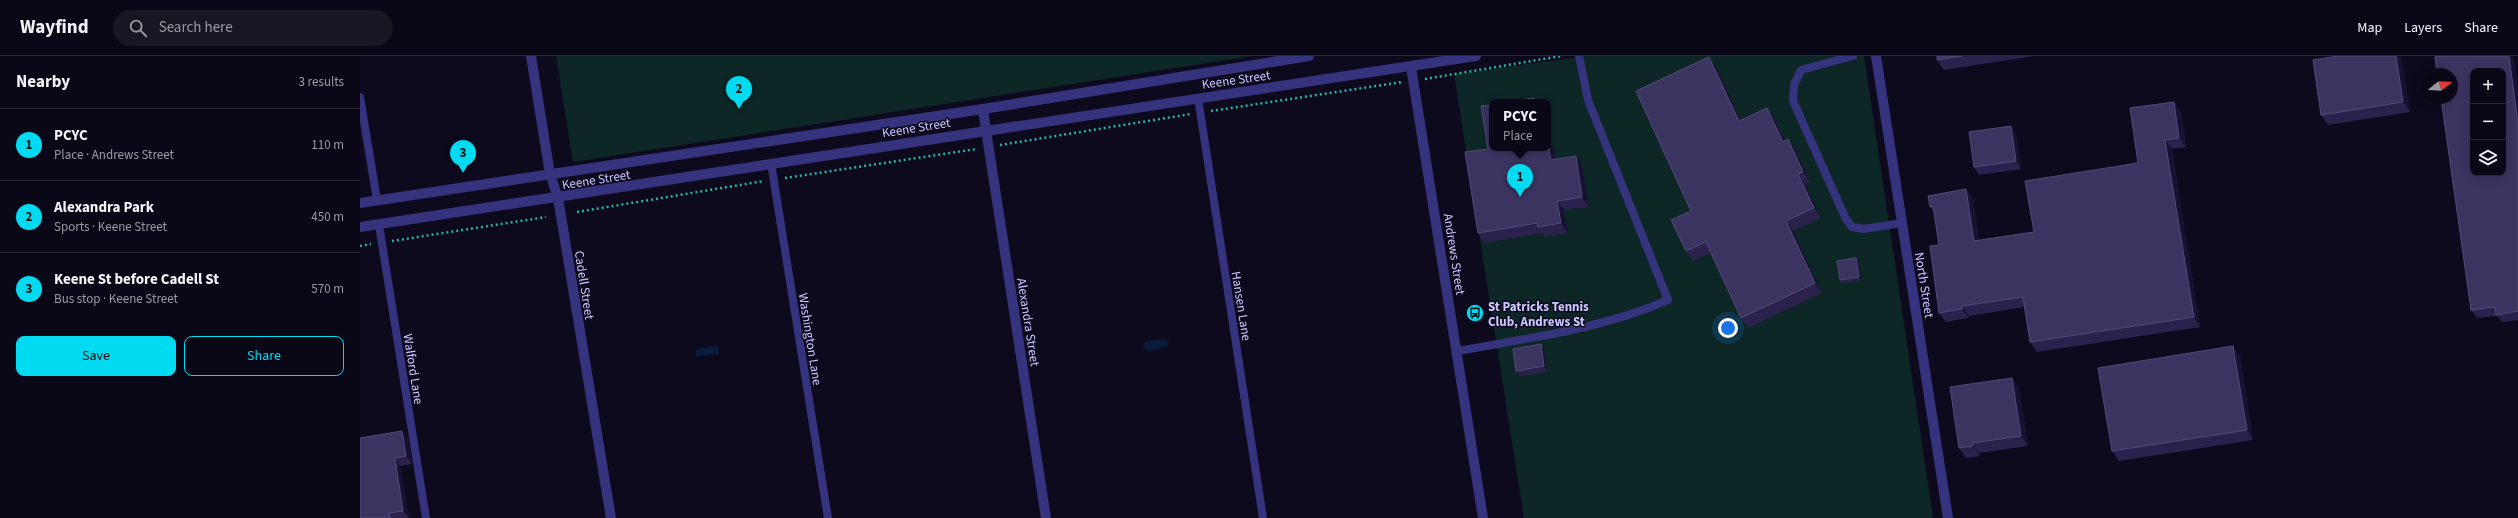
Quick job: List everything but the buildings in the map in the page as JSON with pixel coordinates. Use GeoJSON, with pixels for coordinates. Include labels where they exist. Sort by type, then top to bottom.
{"type":"FeatureCollection","features":[{"type":"Feature","properties":{"kind":"street","name":"Cadell Street"},"geometry":{"type":"LineString","coordinates":[[531,56],[550,174],[558,198],[611,518]]}},
{"type":"Feature","properties":{"kind":"street","name":"Keene Street"},"geometry":{"type":"LineString","coordinates":[[360,203],[983,109],[1309,56]]}},
{"type":"Feature","properties":{"kind":"street","name":"Andrews Street"},"geometry":{"type":"LineString","coordinates":[[1409,56],[1458,351],[1483,518]]}},
{"type":"Feature","properties":{"kind":"street","name":"Keene Street"},"geometry":{"type":"LineString","coordinates":[[360,228],[558,198],[771,163],[1476,56]]}},
{"type":"Feature","properties":{"kind":"street","name":"North Street"},"geometry":{"type":"LineString","coordinates":[[1876,56],[1948,518]]}},
{"type":"Feature","properties":{"kind":"street","name":"Alexandra Street"},"geometry":{"type":"LineString","coordinates":[[983,109],[1046,518]]}},
{"type":"Feature","properties":{"kind":"lane"},"geometry":{"type":"LineString","coordinates":[[1458,351],[1576,330],[1646,310],[1668,300],[1588,100],[1579,56]]}},
{"type":"Feature","properties":{"kind":"lane"},"geometry":{"type":"LineString","coordinates":[[1852,56],[1801,70],[1794,86],[1793,101],[1846,219],[1852,227],[1864,229],[1902,224]]}},
{"type":"Feature","properties":{"kind":"lane"},"geometry":{"type":"LineString","coordinates":[[360,97],[376,200]]}},
{"type":"Feature","properties":{"kind":"lane","name":"Hansen Lane"},"geometry":{"type":"LineString","coordinates":[[1198,98],[1263,518]]}},
{"type":"Feature","properties":{"kind":"lane","name":"Washington Lane"},"geometry":{"type":"LineString","coordinates":[[771,163],[827,518]]}},
{"type":"Feature","properties":{"kind":"lane","name":"Walford Lane"},"geometry":{"type":"LineString","coordinates":[[379,224],[426,518]]}},
{"type":"Feature","properties":{"kind":"path"},"geometry":{"type":"LineString","coordinates":[[577,212],[1200,112],[1413,81],[1561,56]]}},
{"type":"Feature","properties":{"kind":"path"},"geometry":{"type":"LineString","coordinates":[[360,246],[546,217]]}},
{"type":"Feature","properties":{"kind":"green space"},"geometry":{"type":"Polygon","coordinates":[[[556,56],[1252,56],[573,162],[556,56]]]}},
{"type":"Feature","properties":{"kind":"green space"},"geometry":{"type":"Polygon","coordinates":[[[1588,56],[1864,56],[1933,518],[1524,518],[1454,74],[1588,56]]]}},
{"type":"Feature","properties":{"kind":"water"},"geometry":{"type":"Polygon","coordinates":[[[1164,339],[1169,341],[1168,346],[1148,351],[1144,348],[1143,345],[1147,341],[1164,339]]]}},
{"type":"Feature","properties":{"kind":"water"},"geometry":{"type":"Polygon","coordinates":[[[718,346],[719,354],[696,356],[696,349],[718,346]]]}},
{"type":"Feature","properties":{"kind":"place","name":"Alexandra Park"},"geometry":{"type":"Point","coordinates":[739,109]}},
{"type":"Feature","properties":{"kind":"place","name":"Keene St before Cadell St"},"geometry":{"type":"Point","coordinates":[463,173]}},
{"type":"Feature","properties":{"kind":"place","name":"PCYC"},"geometry":{"type":"Point","coordinates":[1520,197]}},
{"type":"Feature","properties":{"kind":"place","name":"St Patricks Tennis Club, Andrews St"},"geometry":{"type":"Point","coordinates":[1475,313]}}]}
